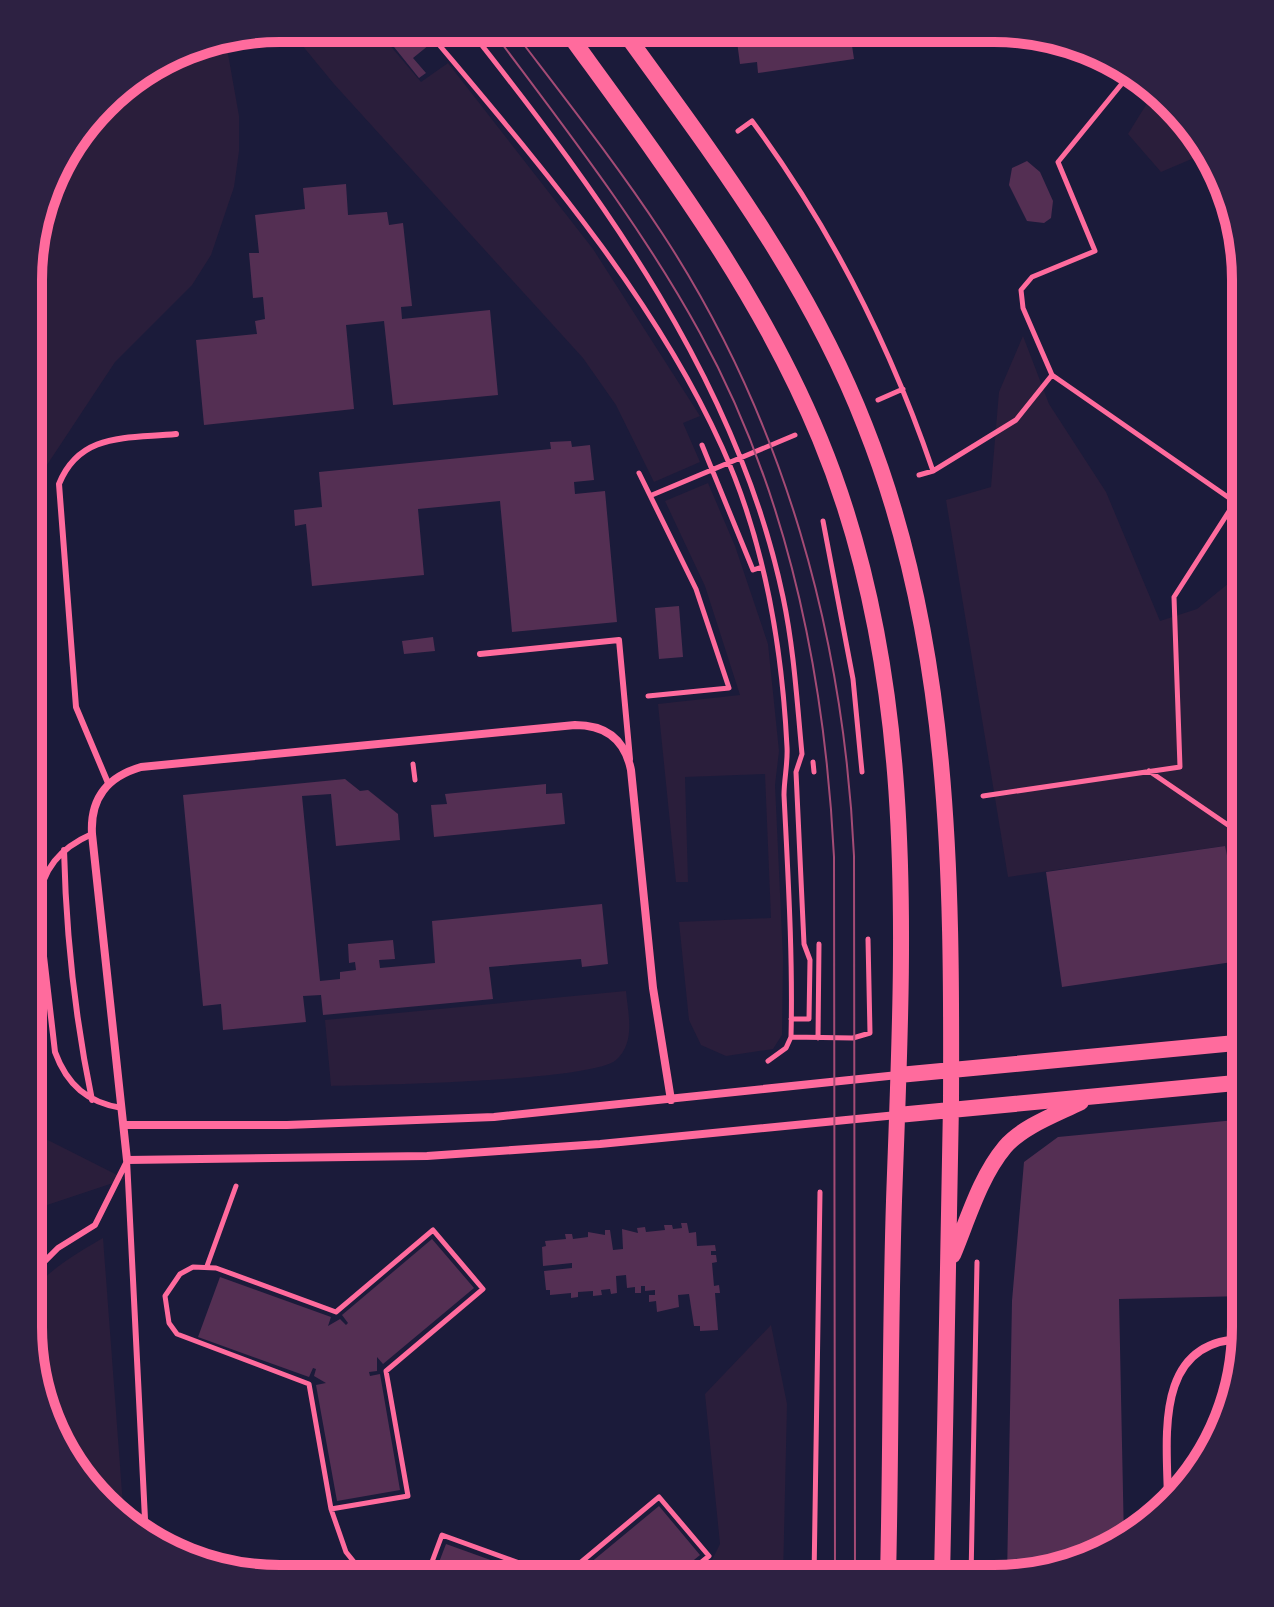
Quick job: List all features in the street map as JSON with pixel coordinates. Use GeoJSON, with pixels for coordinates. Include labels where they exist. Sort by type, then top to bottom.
{"type":"FeatureCollection","features":[{"type":"Feature","properties":{"kind":"main road"},"geometry":{"type":"LineString","coordinates":[[632,42],[737,189],[804,296],[859,412],[889,491],[925,629],[936,699],[946,827],[951,1070],[942,1564]]}},
{"type":"Feature","properties":{"kind":"main road"},"geometry":{"type":"LineString","coordinates":[[575,43],[691,203],[763,318],[795,379],[845,506],[879,638],[897,773],[899,1075],[888,1564]]}},
{"type":"Feature","properties":{"kind":"main road"},"geometry":{"type":"LineString","coordinates":[[899,1075],[1231,1043]]}},
{"type":"Feature","properties":{"kind":"main road"},"geometry":{"type":"LineString","coordinates":[[898,1115],[1231,1083]]}},
{"type":"Feature","properties":{"kind":"main road"},"geometry":{"type":"LineString","coordinates":[[949,1264],[987,1175],[1007,1145],[1031,1128],[1090,1097]]}},
{"type":"Feature","properties":{"kind":"street"},"geometry":{"type":"LineString","coordinates":[[671,1100],[653,988],[631,770],[622,745],[613,736],[588,725],[575,725],[141,767],[123,772],[108,783],[94,807],[92,834],[127,1160],[441,1155],[898,1115]]}},
{"type":"Feature","properties":{"kind":"street"},"geometry":{"type":"LineString","coordinates":[[124,1125],[391,1122],[494,1117],[899,1075]]}},
{"type":"Feature","properties":{"kind":"street"},"geometry":{"type":"LineString","coordinates":[[1168,1489],[1167,1414],[1176,1380],[1183,1367],[1207,1347],[1219,1341],[1231,1340]]}},
{"type":"Feature","properties":{"kind":"lane"},"geometry":{"type":"LineString","coordinates":[[108,783],[76,707],[59,484],[67,465],[81,451],[100,442],[176,434]]}},
{"type":"Feature","properties":{"kind":"lane"},"geometry":{"type":"LineString","coordinates":[[480,654],[619,640],[631,770]]}},
{"type":"Feature","properties":{"kind":"lane"},"geometry":{"type":"LineString","coordinates":[[42,887],[45,874],[64,849],[92,834]]}},
{"type":"Feature","properties":{"kind":"lane"},"geometry":{"type":"LineString","coordinates":[[64,849],[65,898],[80,1037],[92,1100]]}},
{"type":"Feature","properties":{"kind":"lane"},"geometry":{"type":"LineString","coordinates":[[42,941],[51,1023],[60,1067],[68,1080],[92,1100],[122,1108]]}},
{"type":"Feature","properties":{"kind":"lane"},"geometry":{"type":"LineString","coordinates":[[42,1264],[58,1248],[95,1225],[127,1160]]}},
{"type":"Feature","properties":{"kind":"lane"},"geometry":{"type":"LineString","coordinates":[[127,1160],[145,1523]]}},
{"type":"Feature","properties":{"kind":"path"},"geometry":{"type":"LineString","coordinates":[[437,43],[503,121],[608,258],[657,333],[722,447],[762,567],[777,643],[788,751],[784,785],[791,1037],[786,1048],[768,1061]]}},
{"type":"Feature","properties":{"kind":"path"},"geometry":{"type":"LineString","coordinates":[[479,43],[596,198],[663,302],[728,427],[760,515],[783,596],[793,655],[802,754],[796,772],[804,944],[810,960],[809,1019],[791,1019]]}},
{"type":"Feature","properties":{"kind":"path"},"geometry":{"type":"LineString","coordinates":[[1124,81],[1058,162],[1095,251],[1032,277],[1021,290],[1023,308],[1052,375],[1232,500]]}},
{"type":"Feature","properties":{"kind":"path"},"geometry":{"type":"LineString","coordinates":[[738,131],[752,121],[758,128],[842,261],[903,389],[933,471]]}},
{"type":"Feature","properties":{"kind":"path"},"geometry":{"type":"LineString","coordinates":[[919,475],[933,471],[1016,420],[1052,375]]}},
{"type":"Feature","properties":{"kind":"path"},"geometry":{"type":"LineString","coordinates":[[866,405],[903,389]]}},
{"type":"Feature","properties":{"kind":"path"},"geometry":{"type":"LineString","coordinates":[[652,495],[808,429]]}},
{"type":"Feature","properties":{"kind":"path"},"geometry":{"type":"LineString","coordinates":[[702,445],[753,570],[762,567]]}},
{"type":"Feature","properties":{"kind":"path"},"geometry":{"type":"LineString","coordinates":[[639,473],[696,589],[729,688],[648,696]]}},
{"type":"Feature","properties":{"kind":"path"},"geometry":{"type":"LineString","coordinates":[[983,796],[1180,767],[1174,597],[1232,507]]}},
{"type":"Feature","properties":{"kind":"path"},"geometry":{"type":"LineString","coordinates":[[822,514],[853,679],[862,772]]}},
{"type":"Feature","properties":{"kind":"path"},"geometry":{"type":"LineString","coordinates":[[813,762],[814,772]]}},
{"type":"Feature","properties":{"kind":"path"},"geometry":{"type":"LineString","coordinates":[[413,764],[415,780]]}},
{"type":"Feature","properties":{"kind":"path"},"geometry":{"type":"LineString","coordinates":[[1149,771],[1231,825]]}},
{"type":"Feature","properties":{"kind":"path"},"geometry":{"type":"LineString","coordinates":[[791,1037],[865,1037],[870,1033],[868,939]]}},
{"type":"Feature","properties":{"kind":"path"},"geometry":{"type":"LineString","coordinates":[[818,1038],[819,944]]}},
{"type":"Feature","properties":{"kind":"path"},"geometry":{"type":"LineString","coordinates":[[207,1266],[236,1186]]}},
{"type":"Feature","properties":{"kind":"path"},"geometry":{"type":"LineString","coordinates":[[814,1564],[820,1192]]}},
{"type":"Feature","properties":{"kind":"path"},"geometry":{"type":"LineString","coordinates":[[331,1509],[408,1496],[386,1371],[483,1289],[433,1230],[336,1312],[207,1266],[193,1267],[170,1284],[165,1296],[169,1323],[190,1341],[309,1384],[331,1509],[346,1552],[356,1564]]}},
{"type":"Feature","properties":{"kind":"path"},"geometry":{"type":"LineString","coordinates":[[971,1564],[976,1265],[982,1252]]}},
{"type":"Feature","properties":{"kind":"path"},"geometry":{"type":"LineString","coordinates":[[579,1564],[659,1497],[709,1556],[699,1564]]}},
{"type":"Feature","properties":{"kind":"path"},"geometry":{"type":"LineString","coordinates":[[431,1564],[442,1535],[523,1564]]}},
{"type":"Feature","properties":{"kind":"shaded area"},"geometry":{"type":"Polygon","coordinates":[[[300,43],[388,43],[421,82],[448,63],[593,249],[700,416],[683,423],[700,462],[654,482],[616,405],[583,358],[300,43]]]}},
{"type":"Feature","properties":{"kind":"shaded area"},"geometry":{"type":"Polygon","coordinates":[[[227,49],[239,116],[239,151],[234,187],[211,255],[192,285],[115,362],[42,472],[42,280],[50,218],[60,189],[91,135],[123,101],[161,74],[203,55],[227,49]]]}},
{"type":"Feature","properties":{"kind":"shaded area"},"geometry":{"type":"Polygon","coordinates":[[[1149,100],[1173,123],[1197,157],[1161,172],[1128,134],[1149,100]]]}},
{"type":"Feature","properties":{"kind":"shaded area"},"geometry":{"type":"Polygon","coordinates":[[[1023,336],[1049,404],[1106,492],[1160,621],[1197,609],[1229,583],[1232,585],[1231,871],[1224,846],[1008,877],[946,500],[991,487],[999,392],[1023,336]]]}},
{"type":"Feature","properties":{"kind":"shaded area"},"geometry":{"type":"Polygon","coordinates":[[[708,483],[735,546],[768,644],[779,751],[775,785],[783,958],[782,1035],[773,1049],[726,1056],[701,1045],[689,1020],[679,922],[771,918],[765,774],[685,777],[688,882],[676,882],[658,704],[740,695],[705,586],[665,501],[708,483]]]}},
{"type":"Feature","properties":{"kind":"shaded area"},"geometry":{"type":"Polygon","coordinates":[[[42,585],[44,657],[42,664],[42,585]]]}},
{"type":"Feature","properties":{"kind":"shaded area"},"geometry":{"type":"Polygon","coordinates":[[[626,991],[629,1027],[626,1045],[616,1060],[599,1067],[527,1077],[331,1086],[325,1020],[626,991]]]}},
{"type":"Feature","properties":{"kind":"shaded area"},"geometry":{"type":"Polygon","coordinates":[[[42,1137],[125,1179],[42,1207],[42,1137]]]}},
{"type":"Feature","properties":{"kind":"shaded area"},"geometry":{"type":"Polygon","coordinates":[[[103,1238],[123,1506],[91,1472],[74,1446],[50,1389],[44,1358],[42,1280],[103,1238]]]}},
{"type":"Feature","properties":{"kind":"shaded area"},"geometry":{"type":"Polygon","coordinates":[[[771,1325],[787,1404],[783,1564],[710,1564],[720,1544],[705,1394],[771,1325]]]}},
{"type":"Feature","properties":{"kind":"building"},"geometry":{"type":"Polygon","coordinates":[[[737,42],[851,42],[854,59],[758,73],[757,62],[740,64],[737,42]]]}},
{"type":"Feature","properties":{"kind":"building"},"geometry":{"type":"Polygon","coordinates":[[[391,43],[429,45],[413,58],[426,73],[419,78],[391,43]]]}},
{"type":"Feature","properties":{"kind":"building"},"geometry":{"type":"Polygon","coordinates":[[[1027,161],[1040,172],[1053,201],[1051,218],[1044,223],[1027,221],[1009,185],[1012,168],[1027,161]]]}},
{"type":"Feature","properties":{"kind":"building"},"geometry":{"type":"Polygon","coordinates":[[[346,184],[348,215],[387,212],[389,225],[403,223],[412,306],[401,307],[402,319],[490,310],[498,395],[393,405],[384,321],[346,325],[354,409],[204,425],[196,340],[257,334],[255,321],[265,319],[263,297],[253,298],[249,253],[259,253],[255,215],[305,209],[303,188],[346,184]]]}},
{"type":"Feature","properties":{"kind":"building"},"geometry":{"type":"Polygon","coordinates":[[[571,441],[572,447],[590,445],[594,480],[574,482],[575,494],[605,491],[617,622],[512,632],[500,501],[418,509],[424,575],[312,586],[306,524],[295,526],[294,510],[322,507],[319,472],[551,449],[550,442],[571,441]]]}},
{"type":"Feature","properties":{"kind":"building"},"geometry":{"type":"Polygon","coordinates":[[[1232,565],[1232,585],[1229,583],[1228,570],[1232,565]]]}},
{"type":"Feature","properties":{"kind":"building"},"geometry":{"type":"Polygon","coordinates":[[[679,606],[683,657],[659,659],[655,608],[679,606]]]}},
{"type":"Feature","properties":{"kind":"building"},"geometry":{"type":"Polygon","coordinates":[[[433,637],[435,651],[404,654],[402,641],[433,637]]]}},
{"type":"Feature","properties":{"kind":"building"},"geometry":{"type":"Polygon","coordinates":[[[345,779],[360,791],[368,790],[398,814],[400,840],[336,846],[331,794],[302,796],[320,981],[340,979],[340,972],[356,970],[355,962],[349,963],[348,944],[393,940],[395,959],[379,960],[380,968],[435,963],[432,921],[602,904],[608,964],[582,967],[581,959],[489,967],[493,999],[323,1015],[321,995],[303,996],[306,1022],[223,1030],[221,1004],[203,1006],[183,795],[345,779]]]}},
{"type":"Feature","properties":{"kind":"building"},"geometry":{"type":"Polygon","coordinates":[[[546,784],[546,794],[562,793],[565,824],[434,837],[431,805],[447,804],[445,794],[546,784]]]}},
{"type":"Feature","properties":{"kind":"building"},"geometry":{"type":"Polygon","coordinates":[[[1225,846],[1231,876],[1231,962],[1062,987],[1046,872],[1225,846]]]}},
{"type":"Feature","properties":{"kind":"building"},"geometry":{"type":"Polygon","coordinates":[[[1231,1120],[1231,1296],[1119,1299],[1124,1526],[1085,1547],[1056,1557],[1007,1564],[1012,1301],[1024,1162],[1058,1137],[1231,1120]]]}},
{"type":"Feature","properties":{"kind":"building"},"geometry":{"type":"Polygon","coordinates":[[[681,1223],[687,1223],[689,1233],[696,1232],[697,1246],[715,1245],[716,1251],[711,1251],[711,1255],[716,1255],[717,1262],[712,1263],[714,1286],[719,1285],[720,1293],[715,1293],[718,1330],[700,1331],[700,1326],[694,1326],[689,1294],[678,1295],[679,1307],[657,1312],[656,1301],[649,1302],[649,1295],[655,1295],[655,1290],[645,1291],[645,1286],[641,1286],[641,1293],[635,1293],[635,1287],[627,1288],[626,1275],[616,1276],[617,1293],[611,1294],[610,1289],[601,1290],[602,1295],[593,1296],[593,1291],[578,1292],[578,1297],[571,1298],[571,1293],[550,1295],[550,1290],[546,1290],[544,1271],[572,1268],[572,1263],[543,1266],[542,1247],[546,1246],[545,1241],[566,1239],[565,1234],[572,1234],[573,1239],[588,1237],[588,1232],[605,1235],[605,1230],[610,1230],[613,1250],[623,1249],[622,1229],[638,1233],[637,1228],[645,1227],[646,1232],[665,1230],[664,1225],[672,1225],[673,1229],[682,1228],[681,1223]]]}},
{"type":"Feature","properties":{"kind":"building"},"geometry":{"type":"Polygon","coordinates":[[[432,1239],[474,1288],[383,1364],[377,1357],[377,1371],[369,1372],[370,1376],[380,1374],[400,1490],[337,1501],[316,1385],[326,1383],[314,1376],[316,1369],[313,1368],[309,1377],[198,1337],[220,1277],[331,1317],[328,1326],[340,1319],[346,1325],[348,1323],[342,1315],[432,1239]]]}},
{"type":"Feature","properties":{"kind":"building"},"geometry":{"type":"Polygon","coordinates":[[[659,1506],[700,1555],[689,1564],[589,1564],[659,1506]]]}},
{"type":"Feature","properties":{"kind":"building"},"geometry":{"type":"Polygon","coordinates":[[[446,1544],[502,1564],[438,1564],[446,1544]]]}},
{"type":"Feature","properties":{"kind":"tram line"},"geometry":{"type":"LineString","coordinates":[[501,43],[627,215],[700,333],[731,394],[757,457],[797,587],[822,721],[834,857],[835,1564]]}},
{"type":"Feature","properties":{"kind":"tram line"},"geometry":{"type":"LineString","coordinates":[[522,43],[626,181],[705,304],[742,378],[774,454],[800,532],[821,611],[837,692],[848,774],[854,856],[855,1564]]}}]}
